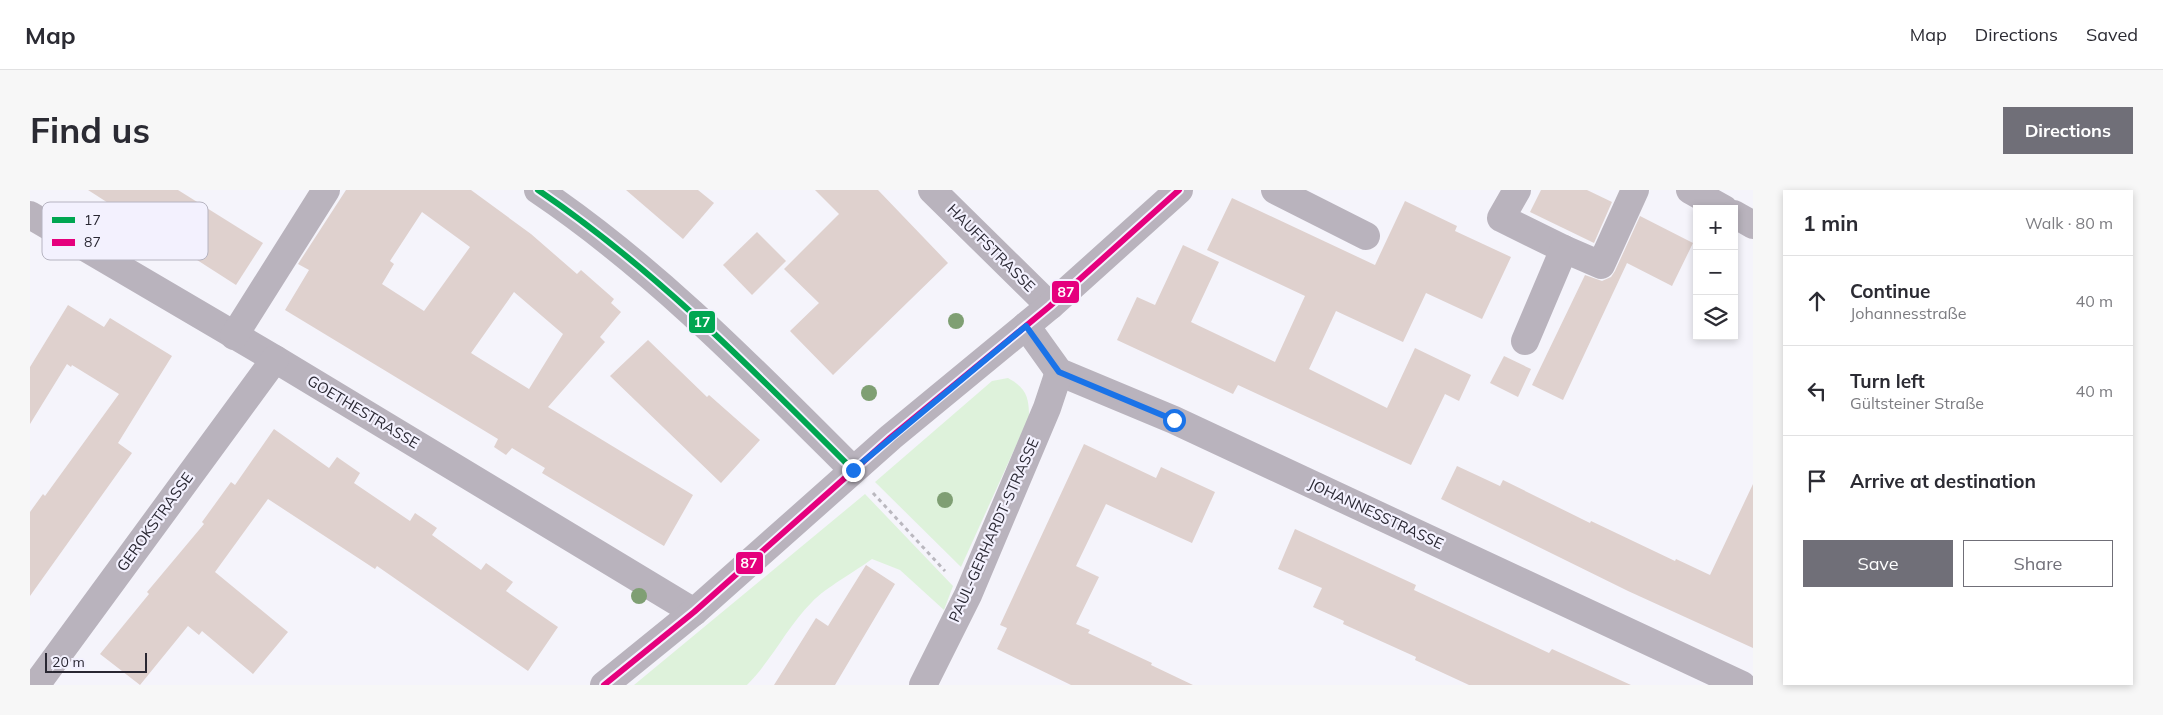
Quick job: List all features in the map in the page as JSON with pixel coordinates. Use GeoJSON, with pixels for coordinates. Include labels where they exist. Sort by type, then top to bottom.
{"type":"FeatureCollection","features":[{"type":"Feature","properties":{"kind":"street"},"geometry":{"type":"LineString","coordinates":[[234,336],[326,190]]}},
{"type":"Feature","properties":{"kind":"street"},"geometry":{"type":"LineString","coordinates":[[538,190],[582,220],[721,339],[853,470]]}},
{"type":"Feature","properties":{"kind":"street","name":"HAUFFSTRASSE"},"geometry":{"type":"LineString","coordinates":[[932,190],[1050,306]]}},
{"type":"Feature","properties":{"kind":"street"},"geometry":{"type":"LineString","coordinates":[[604,685],[694,612],[853,470],[1050,306],[1179,190]]}},
{"type":"Feature","properties":{"kind":"street"},"geometry":{"type":"LineString","coordinates":[[1275,190],[1366,236]]}},
{"type":"Feature","properties":{"kind":"street"},"geometry":{"type":"LineString","coordinates":[[1517,190],[1501,218],[1600,265],[1635,190]]}},
{"type":"Feature","properties":{"kind":"street"},"geometry":{"type":"LineString","coordinates":[[1690,190],[1717,205]]}},
{"type":"Feature","properties":{"kind":"street","name":"GOETHESTRASSE"},"geometry":{"type":"LineString","coordinates":[[30,215],[42,222]]}},
{"type":"Feature","properties":{"kind":"street"},"geometry":{"type":"LineString","coordinates":[[1738,216],[1753,225]]}},
{"type":"Feature","properties":{"kind":"street"},"geometry":{"type":"LineString","coordinates":[[1525,340],[1564,249]]}},
{"type":"Feature","properties":{"kind":"street","name":"GOETHESTRASSE"},"geometry":{"type":"LineString","coordinates":[[106,260],[275,359],[694,612]]}},
{"type":"Feature","properties":{"kind":"street"},"geometry":{"type":"LineString","coordinates":[[1026,326],[1059,372]]}},
{"type":"Feature","properties":{"kind":"street","name":"GEROKSTRASSE"},"geometry":{"type":"LineString","coordinates":[[36,685],[275,359]]}},
{"type":"Feature","properties":{"kind":"street","name":"PAUL-GERHARDT-STRASSE"},"geometry":{"type":"LineString","coordinates":[[927,684],[968,595],[1047,408],[1059,372]]}},
{"type":"Feature","properties":{"kind":"street","name":"JOHANNESSTRASSE"},"geometry":{"type":"LineString","coordinates":[[1059,372],[1174,420],[1742,685]]}},
{"type":"Feature","properties":{"kind":"path"},"geometry":{"type":"LineString","coordinates":[[853,470],[968,595]]}},
{"type":"Feature","properties":{"kind":"green space"},"geometry":{"type":"Polygon","coordinates":[[[1008,378],[1023,389],[1027,399],[1029,417],[961,567],[875,482],[992,381],[1008,378]]]}},
{"type":"Feature","properties":{"kind":"green space"},"geometry":{"type":"Polygon","coordinates":[[[865,494],[953,586],[944,610],[900,570],[872,559],[832,585],[812,602],[747,685],[634,685],[865,494]]]}},
{"type":"Feature","properties":{"kind":"building"},"geometry":{"type":"Polygon","coordinates":[[[88,190],[178,190],[197,202],[107,202],[88,190]]]}},
{"type":"Feature","properties":{"kind":"building"},"geometry":{"type":"Polygon","coordinates":[[[346,190],[471,190],[531,234],[577,274],[581,270],[614,299],[611,303],[621,312],[600,337],[605,342],[548,407],[693,495],[664,546],[542,473],[545,468],[512,448],[506,455],[494,447],[498,439],[285,310],[309,270],[298,264],[346,190]],[[422,212],[390,261],[394,264],[382,284],[424,311],[470,247],[422,212]],[[514,292],[471,353],[529,389],[563,334],[514,292]]]}},
{"type":"Feature","properties":{"kind":"building"},"geometry":{"type":"Polygon","coordinates":[[[626,190],[698,190],[714,203],[683,239],[626,190]]]}},
{"type":"Feature","properties":{"kind":"building"},"geometry":{"type":"Polygon","coordinates":[[[815,190],[878,190],[948,263],[833,375],[790,331],[819,303],[784,269],[839,214],[815,190]]]}},
{"type":"Feature","properties":{"kind":"building"},"geometry":{"type":"Polygon","coordinates":[[[1541,190],[1587,190],[1612,202],[1594,243],[1530,212],[1541,190]]]}},
{"type":"Feature","properties":{"kind":"building"},"geometry":{"type":"Polygon","coordinates":[[[1232,198],[1375,265],[1405,201],[1457,226],[1455,231],[1511,257],[1482,319],[1426,293],[1403,342],[1336,311],[1309,369],[1387,408],[1415,348],[1471,375],[1459,401],[1445,394],[1411,465],[1238,385],[1233,394],[1117,340],[1137,297],[1155,305],[1183,245],[1219,262],[1191,322],[1275,362],[1305,296],[1207,250],[1232,198]]]}},
{"type":"Feature","properties":{"kind":"building"},"geometry":{"type":"Polygon","coordinates":[[[208,209],[263,243],[236,285],[197,260],[208,260],[208,209]]]}},
{"type":"Feature","properties":{"kind":"building"},"geometry":{"type":"Polygon","coordinates":[[[1640,216],[1693,243],[1672,286],[1627,263],[1563,400],[1532,385],[1585,275],[1602,281],[1611,277],[1640,216]]]}},
{"type":"Feature","properties":{"kind":"building"},"geometry":{"type":"Polygon","coordinates":[[[757,232],[786,261],[752,295],[723,265],[757,232]]]}},
{"type":"Feature","properties":{"kind":"building"},"geometry":{"type":"Polygon","coordinates":[[[68,305],[104,327],[110,318],[172,356],[118,443],[132,453],[30,596],[30,512],[43,494],[45,496],[119,394],[72,365],[71,367],[67,364],[30,424],[30,367],[68,305]]]}},
{"type":"Feature","properties":{"kind":"building"},"geometry":{"type":"Polygon","coordinates":[[[648,340],[707,397],[709,395],[760,440],[721,483],[610,376],[648,340]]]}},
{"type":"Feature","properties":{"kind":"building"},"geometry":{"type":"Polygon","coordinates":[[[1504,356],[1531,369],[1518,397],[1490,383],[1504,356]]]}},
{"type":"Feature","properties":{"kind":"building"},"geometry":{"type":"Polygon","coordinates":[[[274,429],[329,468],[337,457],[360,473],[354,483],[410,521],[415,513],[437,528],[432,535],[481,570],[486,563],[513,582],[506,591],[558,627],[528,671],[377,566],[375,569],[268,499],[215,572],[288,632],[253,674],[202,631],[199,635],[188,626],[140,685],[100,654],[149,594],[147,592],[204,524],[202,522],[231,482],[235,485],[274,429]]]}},
{"type":"Feature","properties":{"kind":"building"},"geometry":{"type":"Polygon","coordinates":[[[1084,444],[1156,478],[1161,467],[1215,492],[1192,543],[1106,504],[1076,566],[1099,577],[1076,624],[1090,630],[1088,633],[1152,663],[1151,665],[1193,685],[1071,685],[997,649],[1007,628],[1000,625],[1084,444]]]}},
{"type":"Feature","properties":{"kind":"building"},"geometry":{"type":"Polygon","coordinates":[[[1457,466],[1500,486],[1503,480],[1590,523],[1591,521],[1675,561],[1676,559],[1710,575],[1753,484],[1753,648],[1628,591],[1441,499],[1457,466]]]}},
{"type":"Feature","properties":{"kind":"building"},"geometry":{"type":"Polygon","coordinates":[[[1295,529],[1416,585],[1414,590],[1549,653],[1552,649],[1631,685],[1469,685],[1415,660],[1416,657],[1343,624],[1344,621],[1313,607],[1322,588],[1278,569],[1295,529]]]}},
{"type":"Feature","properties":{"kind":"building"},"geometry":{"type":"Polygon","coordinates":[[[866,565],[895,584],[835,685],[774,685],[816,618],[828,626],[866,565]]]}},
{"type":"Feature","properties":{"kind":"transit line","name":"17"},"geometry":{"type":"LineString","coordinates":[[538,190],[623,253],[663,287],[741,359],[853,470]]}},
{"type":"Feature","properties":{"kind":"transit line","name":"87"},"geometry":{"type":"LineString","coordinates":[[604,685],[694,612],[891,437],[1050,306],[1179,190]]}},
{"type":"Feature","properties":{"kind":"route"},"geometry":{"type":"LineString","coordinates":[[853,470],[1026,326],[1059,372],[1174,420]]}}]}
